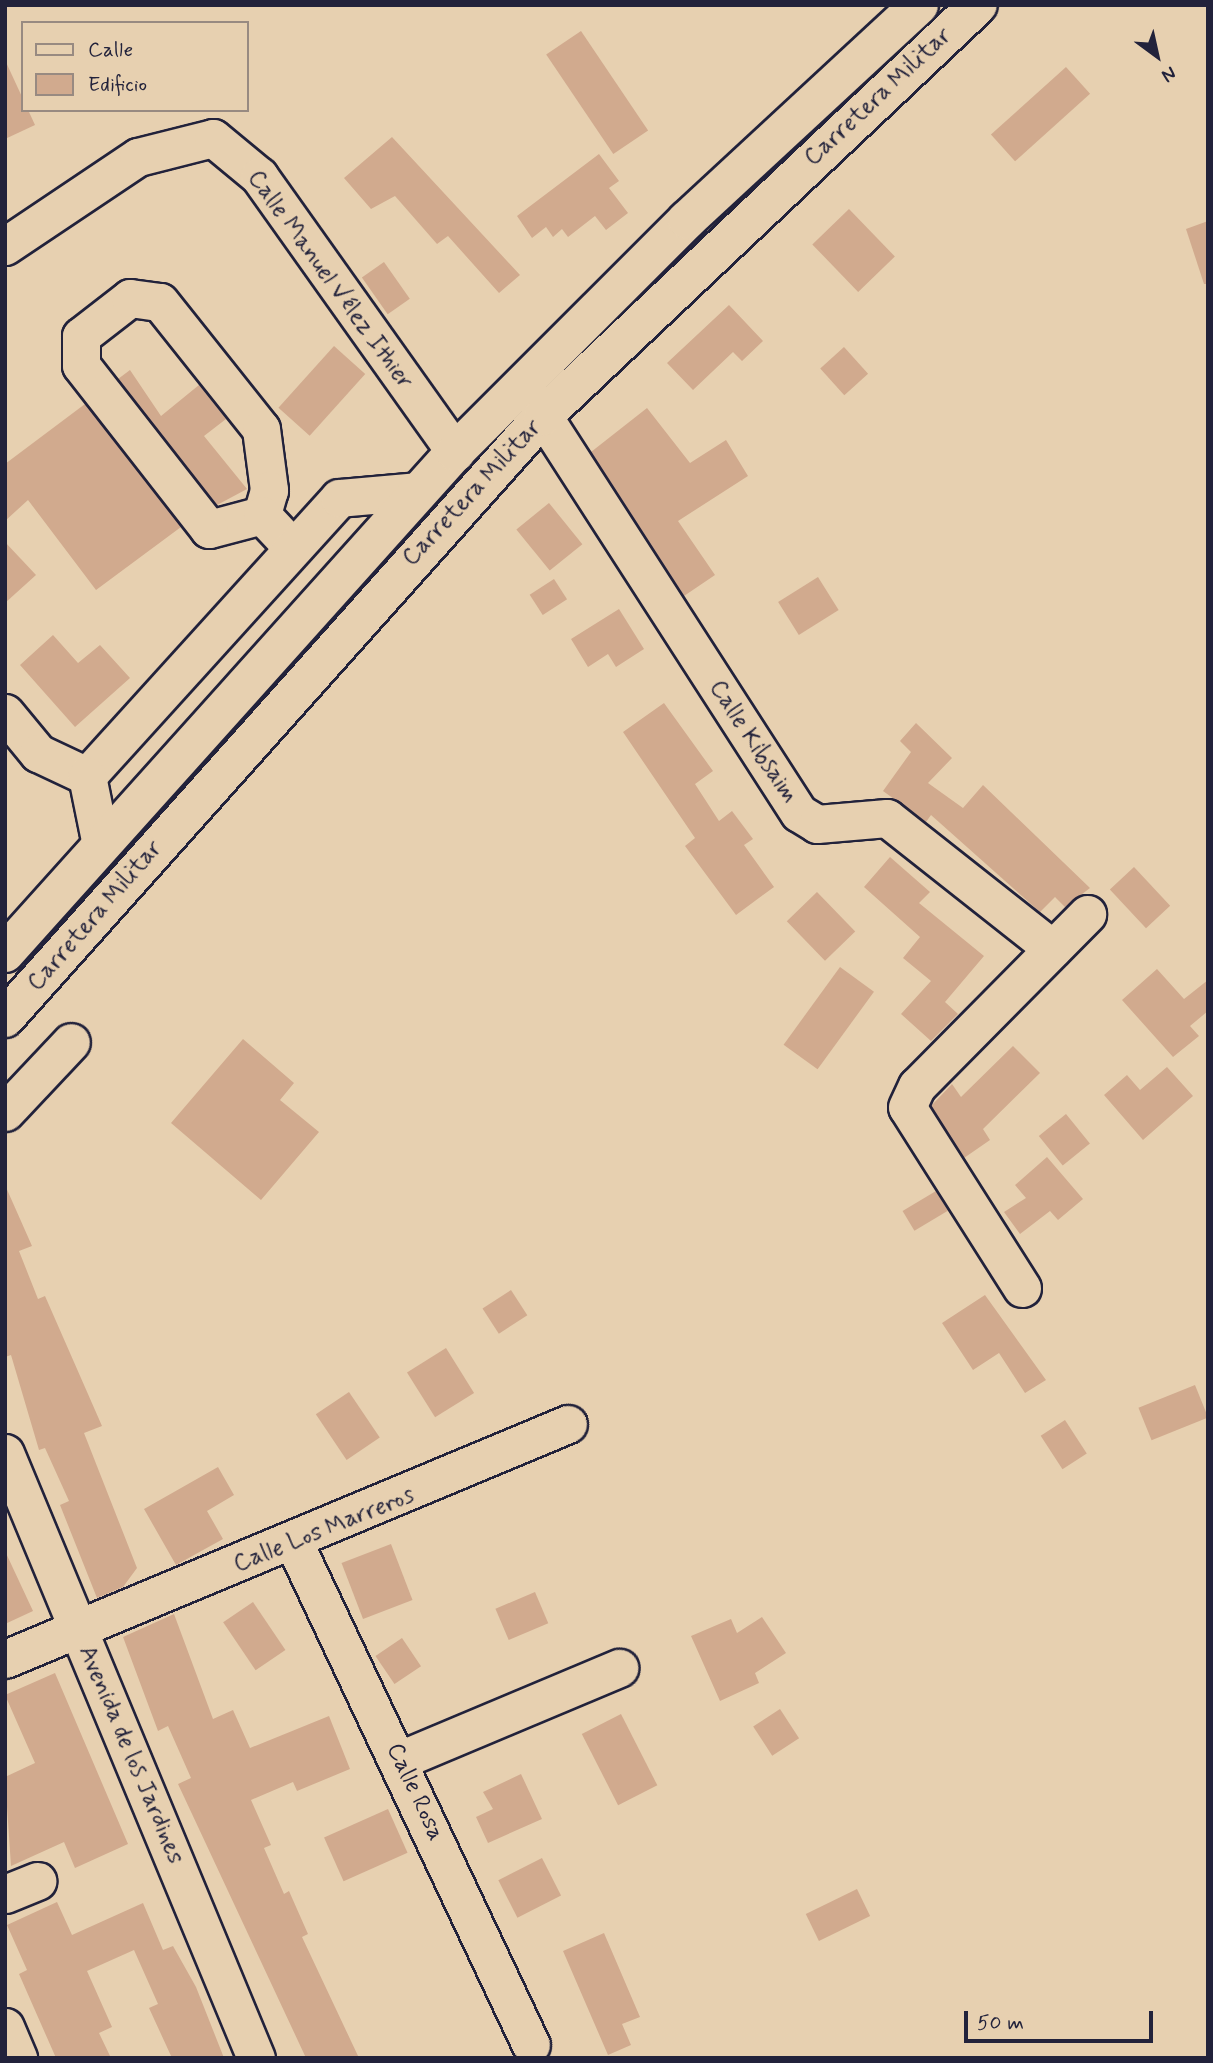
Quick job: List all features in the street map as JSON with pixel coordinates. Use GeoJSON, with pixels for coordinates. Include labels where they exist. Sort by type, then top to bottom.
{"type":"FeatureCollection","features":[{"type":"Feature","properties":{"kind":"main road","name":"Carretera Militar"},"geometry":{"type":"LineString","coordinates":[[5,953],[100,840],[455,452],[687,220],[919,5]]}},
{"type":"Feature","properties":{"kind":"main road","name":"Carretera Militar"},"geometry":{"type":"LineString","coordinates":[[5,1018],[543,416],[978,5]]}},
{"type":"Feature","properties":{"kind":"street","name":"Calle Manuel Vélez Ithier"},"geometry":{"type":"LineString","coordinates":[[5,246],[138,157],[213,138],[259,176],[455,452]]}},
{"type":"Feature","properties":{"kind":"street"},"geometry":{"type":"LineString","coordinates":[[143,295],[160,302],[261,429],[269,490],[262,515],[209,529],[81,365],[81,337],[131,298],[143,295]]}},
{"type":"Feature","properties":{"kind":"street","name":"Calle Kibsaim"},"geometry":{"type":"LineString","coordinates":[[543,416],[799,813],[817,824],[887,818],[1053,948]]}},
{"type":"Feature","properties":{"kind":"street"},"geometry":{"type":"LineString","coordinates":[[87,776],[339,498],[418,491]]}},
{"type":"Feature","properties":{"kind":"street"},"geometry":{"type":"LineString","coordinates":[[262,515],[293,548]]}},
{"type":"Feature","properties":{"kind":"street"},"geometry":{"type":"LineString","coordinates":[[5,713],[38,753],[87,776]]}},
{"type":"Feature","properties":{"kind":"street"},"geometry":{"type":"LineString","coordinates":[[87,776],[100,840]]}},
{"type":"Feature","properties":{"kind":"street"},"geometry":{"type":"LineString","coordinates":[[1022,1288],[907,1107],[916,1086],[1087,914]]}},
{"type":"Feature","properties":{"kind":"street"},"geometry":{"type":"LineString","coordinates":[[5,1112],[71,1042]]}},
{"type":"Feature","properties":{"kind":"street","name":"Calle Los Marreros"},"geometry":{"type":"LineString","coordinates":[[5,1659],[294,1543],[568,1424]]}},
{"type":"Feature","properties":{"kind":"street","name":"Avenida de los Jardines"},"geometry":{"type":"LineString","coordinates":[[5,1453],[256,2058]]}},
{"type":"Feature","properties":{"kind":"street","name":"Calle Rosa"},"geometry":{"type":"LineString","coordinates":[[294,1543],[400,1759],[531,2045]]}},
{"type":"Feature","properties":{"kind":"street"},"geometry":{"type":"LineString","coordinates":[[400,1759],[618,1668]]}},
{"type":"Feature","properties":{"kind":"street"},"geometry":{"type":"LineString","coordinates":[[5,2027],[18,2058]]}},
{"type":"Feature","properties":{"kind":"building"},"geometry":{"type":"Polygon","coordinates":[[[581,31],[648,130],[613,154],[546,54],[581,31]]]}},
{"type":"Feature","properties":{"kind":"building"},"geometry":{"type":"Polygon","coordinates":[[[5,60],[21,95],[21,112],[29,112],[35,125],[5,139],[5,60]]]}},
{"type":"Feature","properties":{"kind":"building"},"geometry":{"type":"Polygon","coordinates":[[[1066,67],[1090,94],[1015,161],[991,135],[1066,67]]]}},
{"type":"Feature","properties":{"kind":"building"},"geometry":{"type":"Polygon","coordinates":[[[392,137],[520,275],[499,293],[448,236],[437,244],[395,196],[371,209],[344,178],[392,137]]]}},
{"type":"Feature","properties":{"kind":"building"},"geometry":{"type":"Polygon","coordinates":[[[599,154],[619,181],[609,188],[628,213],[606,230],[595,216],[568,237],[562,229],[553,237],[546,227],[532,238],[517,216],[599,154]]]}},
{"type":"Feature","properties":{"kind":"building"},"geometry":{"type":"Polygon","coordinates":[[[849,209],[895,256],[858,292],[812,244],[849,209]]]}},
{"type":"Feature","properties":{"kind":"building"},"geometry":{"type":"Polygon","coordinates":[[[1208,221],[1208,284],[1204,284],[1186,229],[1208,221]]]}},
{"type":"Feature","properties":{"kind":"building"},"geometry":{"type":"Polygon","coordinates":[[[384,262],[410,299],[388,314],[362,277],[384,262]]]}},
{"type":"Feature","properties":{"kind":"building"},"geometry":{"type":"Polygon","coordinates":[[[729,305],[763,341],[742,361],[733,352],[693,390],[667,363],[729,305]]]}},
{"type":"Feature","properties":{"kind":"building"},"geometry":{"type":"Polygon","coordinates":[[[334,346],[365,374],[310,436],[278,408],[334,346]]]}},
{"type":"Feature","properties":{"kind":"building"},"geometry":{"type":"Polygon","coordinates":[[[844,347],[868,374],[844,395],[820,368],[844,347]]]}},
{"type":"Feature","properties":{"kind":"building"},"geometry":{"type":"Polygon","coordinates":[[[130,370],[161,416],[199,385],[226,419],[204,436],[247,489],[217,505],[118,379],[130,370]]]}},
{"type":"Feature","properties":{"kind":"building"},"geometry":{"type":"Polygon","coordinates":[[[85,404],[181,527],[96,590],[28,500],[5,521],[5,464],[85,404]]]}},
{"type":"Feature","properties":{"kind":"building"},"geometry":{"type":"Polygon","coordinates":[[[647,408],[690,463],[726,440],[748,476],[678,521],[715,575],[684,596],[591,452],[647,408]]]}},
{"type":"Feature","properties":{"kind":"building"},"geometry":{"type":"Polygon","coordinates":[[[549,503],[582,544],[550,571],[516,529],[549,503]]]}},
{"type":"Feature","properties":{"kind":"building"},"geometry":{"type":"Polygon","coordinates":[[[5,542],[36,575],[5,603],[5,542]]]}},
{"type":"Feature","properties":{"kind":"building"},"geometry":{"type":"Polygon","coordinates":[[[818,577],[839,610],[799,635],[778,602],[818,577]]]}},
{"type":"Feature","properties":{"kind":"building"},"geometry":{"type":"Polygon","coordinates":[[[554,579],[567,599],[543,615],[530,595],[554,579]]]}},
{"type":"Feature","properties":{"kind":"building"},"geometry":{"type":"Polygon","coordinates":[[[619,609],[644,649],[616,667],[608,654],[588,667],[571,639],[619,609]]]}},
{"type":"Feature","properties":{"kind":"building"},"geometry":{"type":"Polygon","coordinates":[[[53,635],[78,663],[100,645],[130,678],[75,727],[20,665],[53,635]]]}},
{"type":"Feature","properties":{"kind":"building"},"geometry":{"type":"Polygon","coordinates":[[[664,703],[713,771],[695,784],[719,821],[732,811],[753,839],[744,845],[774,887],[736,915],[685,846],[695,838],[623,732],[664,703]]]}},
{"type":"Feature","properties":{"kind":"building"},"geometry":{"type":"Polygon","coordinates":[[[916,723],[952,758],[928,783],[963,808],[983,785],[1090,888],[1065,907],[1055,897],[1040,912],[931,815],[926,822],[883,791],[911,752],[900,741],[916,723]]]}},
{"type":"Feature","properties":{"kind":"building"},"geometry":{"type":"Polygon","coordinates":[[[890,857],[930,892],[919,903],[984,956],[945,1002],[958,1014],[931,1041],[901,1014],[931,981],[903,958],[920,937],[864,887],[890,857]]]}},
{"type":"Feature","properties":{"kind":"building"},"geometry":{"type":"Polygon","coordinates":[[[1134,867],[1170,906],[1146,928],[1110,890],[1134,867]]]}},
{"type":"Feature","properties":{"kind":"building"},"geometry":{"type":"Polygon","coordinates":[[[817,892],[855,932],[825,961],[787,921],[817,892]]]}},
{"type":"Feature","properties":{"kind":"building"},"geometry":{"type":"Polygon","coordinates":[[[840,967],[874,992],[818,1069],[784,1045],[840,967]]]}},
{"type":"Feature","properties":{"kind":"building"},"geometry":{"type":"Polygon","coordinates":[[[1157,969],[1184,999],[1208,980],[1208,1011],[1190,1026],[1199,1036],[1173,1057],[1122,1000],[1157,969]]]}},
{"type":"Feature","properties":{"kind":"building"},"geometry":{"type":"Polygon","coordinates":[[[243,1039],[294,1083],[280,1100],[319,1132],[261,1200],[171,1123],[243,1039]]]}},
{"type":"Feature","properties":{"kind":"building"},"geometry":{"type":"Polygon","coordinates":[[[1013,1046],[1040,1073],[983,1129],[990,1140],[964,1158],[931,1106],[952,1084],[961,1097],[1013,1046]]]}},
{"type":"Feature","properties":{"kind":"building"},"geometry":{"type":"Polygon","coordinates":[[[1167,1067],[1193,1096],[1143,1140],[1104,1095],[1127,1075],[1140,1090],[1167,1067]]]}},
{"type":"Feature","properties":{"kind":"building"},"geometry":{"type":"Polygon","coordinates":[[[1066,1114],[1090,1144],[1063,1166],[1039,1136],[1066,1114]]]}},
{"type":"Feature","properties":{"kind":"building"},"geometry":{"type":"Polygon","coordinates":[[[1047,1157],[1083,1199],[1058,1220],[1050,1211],[1020,1234],[1004,1212],[1026,1198],[1015,1185],[1047,1157]]]}},
{"type":"Feature","properties":{"kind":"building"},"geometry":{"type":"Polygon","coordinates":[[[5,1185],[32,1246],[19,1251],[38,1299],[45,1296],[102,1426],[84,1433],[137,1568],[123,1587],[97,1598],[60,1505],[69,1501],[45,1448],[39,1450],[11,1355],[5,1357],[5,1185]]]}},
{"type":"Feature","properties":{"kind":"building"},"geometry":{"type":"Polygon","coordinates":[[[936,1191],[948,1211],[914,1231],[903,1211],[936,1191]]]}},
{"type":"Feature","properties":{"kind":"building"},"geometry":{"type":"Polygon","coordinates":[[[511,1290],[527,1315],[499,1334],[482,1309],[511,1290]]]}},
{"type":"Feature","properties":{"kind":"building"},"geometry":{"type":"Polygon","coordinates":[[[985,1295],[1046,1380],[1025,1393],[999,1353],[973,1370],[942,1323],[985,1295]]]}},
{"type":"Feature","properties":{"kind":"building"},"geometry":{"type":"Polygon","coordinates":[[[446,1348],[474,1393],[435,1417],[407,1372],[446,1348]]]}},
{"type":"Feature","properties":{"kind":"building"},"geometry":{"type":"Polygon","coordinates":[[[1195,1385],[1208,1417],[1152,1440],[1138,1408],[1195,1385]]]}},
{"type":"Feature","properties":{"kind":"building"},"geometry":{"type":"Polygon","coordinates":[[[349,1392],[380,1438],[347,1460],[316,1414],[349,1392]]]}},
{"type":"Feature","properties":{"kind":"building"},"geometry":{"type":"Polygon","coordinates":[[[1065,1420],[1087,1454],[1062,1469],[1041,1436],[1065,1420]]]}},
{"type":"Feature","properties":{"kind":"building"},"geometry":{"type":"Polygon","coordinates":[[[218,1467],[234,1495],[207,1511],[223,1539],[176,1565],[144,1509],[218,1467]]]}},
{"type":"Feature","properties":{"kind":"building"},"geometry":{"type":"Polygon","coordinates":[[[391,1544],[413,1600],[363,1619],[342,1563],[391,1544]]]}},
{"type":"Feature","properties":{"kind":"building"},"geometry":{"type":"Polygon","coordinates":[[[5,1551],[33,1611],[5,1624],[5,1551]]]}},
{"type":"Feature","properties":{"kind":"building"},"geometry":{"type":"Polygon","coordinates":[[[535,1592],[548,1623],[509,1640],[495,1609],[535,1592]]]}},
{"type":"Feature","properties":{"kind":"building"},"geometry":{"type":"Polygon","coordinates":[[[253,1602],[285,1650],[256,1670],[223,1622],[253,1602]]]}},
{"type":"Feature","properties":{"kind":"building"},"geometry":{"type":"Polygon","coordinates":[[[174,1614],[213,1719],[233,1710],[250,1748],[329,1716],[350,1769],[297,1791],[293,1782],[251,1800],[271,1845],[264,1848],[284,1894],[289,1891],[308,1934],[302,1937],[359,2058],[306,2058],[178,1784],[191,1778],[168,1726],[158,1731],[123,1637],[174,1614]]]}},
{"type":"Feature","properties":{"kind":"building"},"geometry":{"type":"Polygon","coordinates":[[[762,1617],[786,1653],[755,1673],[759,1683],[720,1701],[691,1636],[731,1619],[737,1633],[762,1617]]]}},
{"type":"Feature","properties":{"kind":"building"},"geometry":{"type":"Polygon","coordinates":[[[402,1638],[421,1666],[394,1684],[375,1656],[402,1638]]]}},
{"type":"Feature","properties":{"kind":"building"},"geometry":{"type":"Polygon","coordinates":[[[55,1673],[128,1844],[75,1868],[64,1842],[11,1866],[5,1777],[35,1763],[5,1695],[55,1673]]]}},
{"type":"Feature","properties":{"kind":"building"},"geometry":{"type":"Polygon","coordinates":[[[780,1709],[799,1738],[772,1756],[753,1726],[780,1709]]]}},
{"type":"Feature","properties":{"kind":"building"},"geometry":{"type":"Polygon","coordinates":[[[621,1714],[657,1785],[618,1805],[582,1734],[621,1714]]]}},
{"type":"Feature","properties":{"kind":"building"},"geometry":{"type":"Polygon","coordinates":[[[521,1774],[542,1819],[488,1843],[476,1817],[493,1809],[483,1792],[521,1774]]]}},
{"type":"Feature","properties":{"kind":"building"},"geometry":{"type":"Polygon","coordinates":[[[388,1809],[408,1853],[344,1881],[324,1837],[388,1809]]]}},
{"type":"Feature","properties":{"kind":"building"},"geometry":{"type":"Polygon","coordinates":[[[542,1858],[561,1895],[517,1918],[498,1880],[542,1858]]]}},
{"type":"Feature","properties":{"kind":"building"},"geometry":{"type":"Polygon","coordinates":[[[857,1889],[870,1916],[819,1941],[806,1914],[857,1889]]]}},
{"type":"Feature","properties":{"kind":"building"},"geometry":{"type":"Polygon","coordinates":[[[57,1902],[72,1935],[143,1903],[163,1950],[173,1946],[196,1987],[224,2058],[172,2058],[149,2008],[158,2004],[134,1950],[87,1971],[112,2027],[99,2033],[111,2058],[56,2058],[19,1974],[27,1970],[7,1925],[57,1902]]]}},
{"type":"Feature","properties":{"kind":"building"},"geometry":{"type":"Polygon","coordinates":[[[604,1933],[640,2017],[622,2024],[631,2045],[608,2055],[563,1951],[604,1933]]]}}]}
